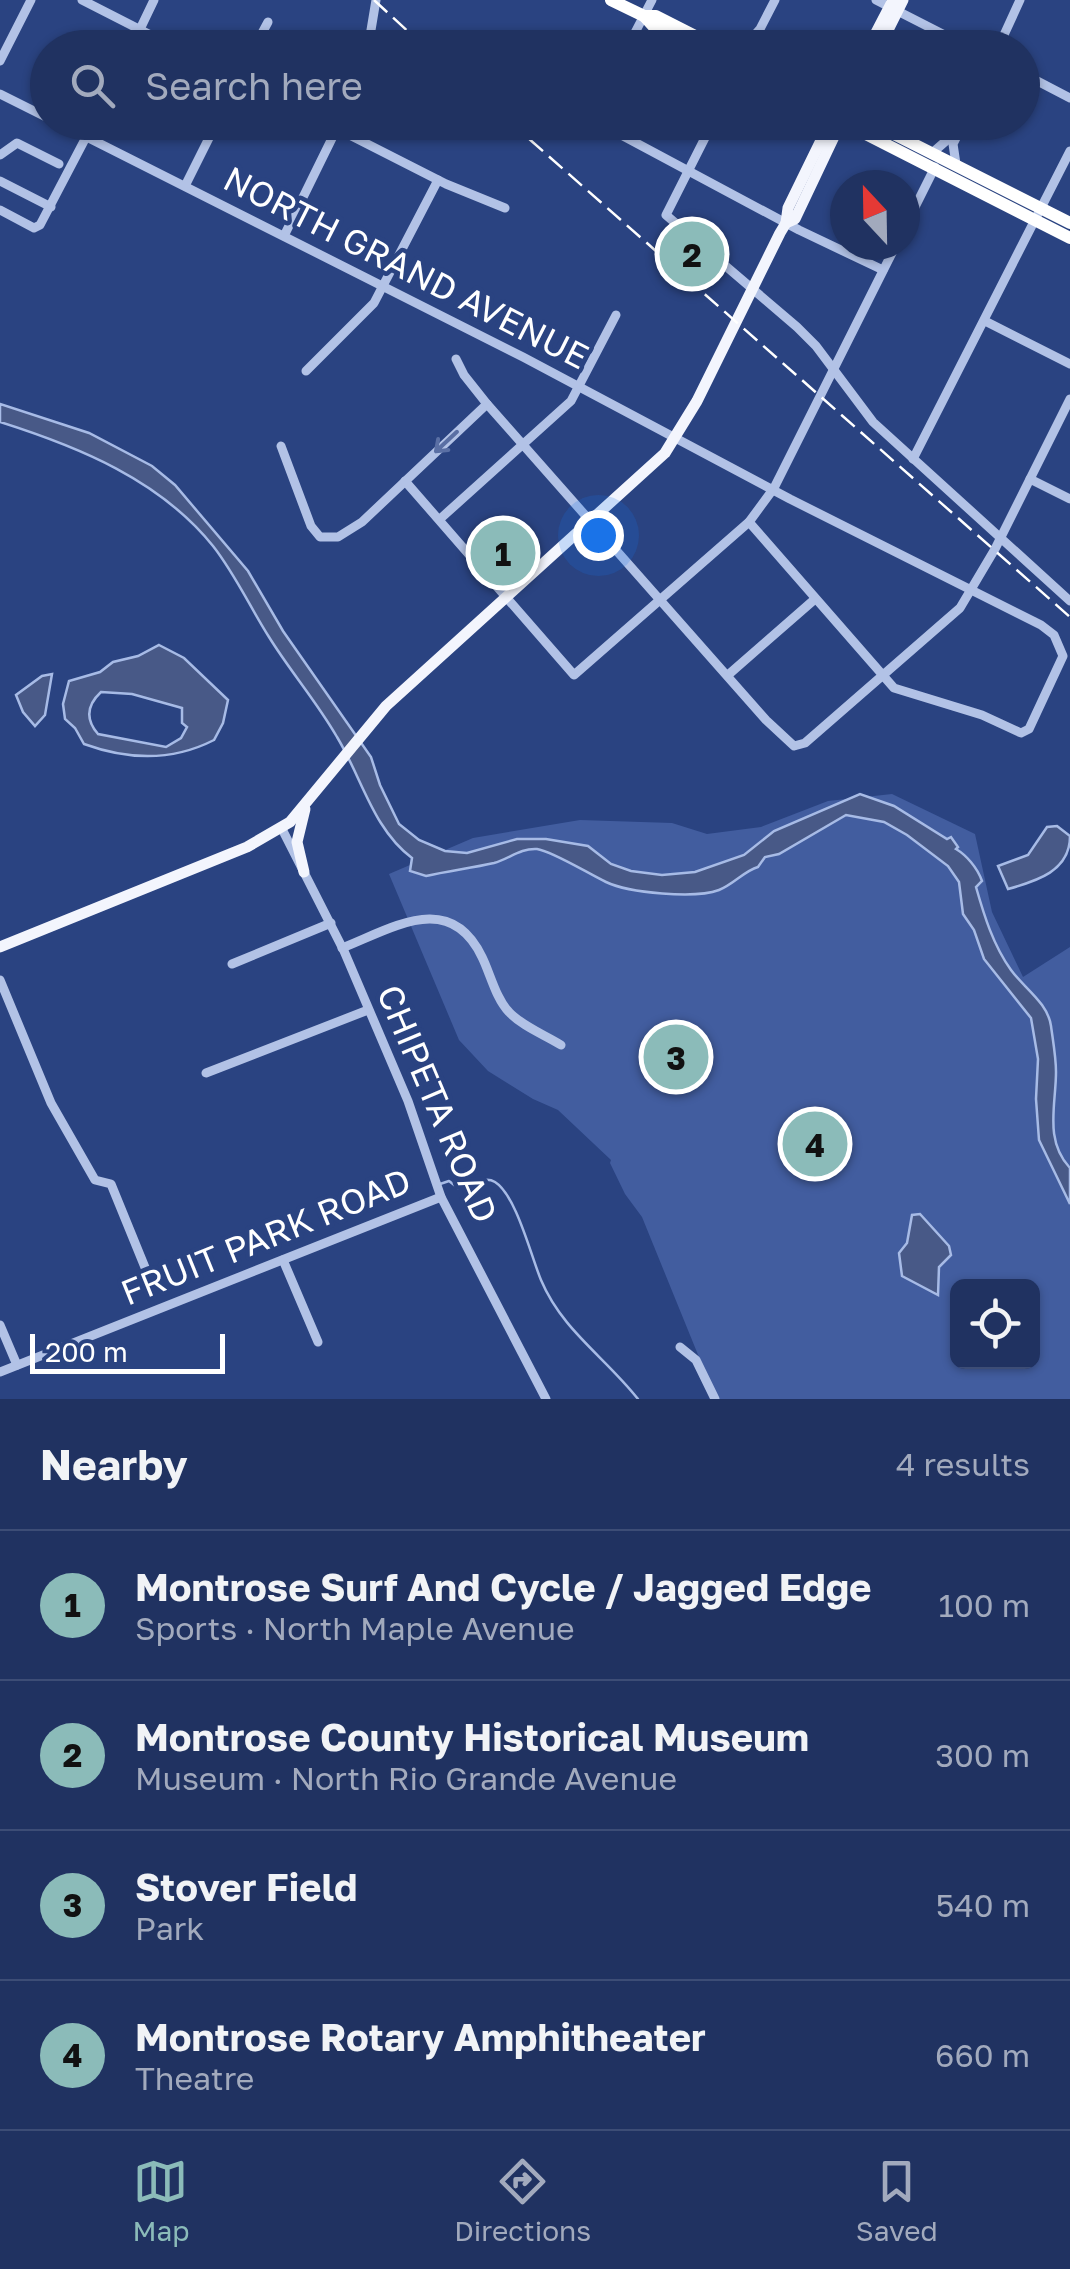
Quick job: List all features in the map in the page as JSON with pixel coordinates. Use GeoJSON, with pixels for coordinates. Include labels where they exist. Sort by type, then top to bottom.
{"type":"FeatureCollection","features":[{"type":"Feature","properties":{"kind":"highway"},"geometry":{"type":"LineString","coordinates":[[611,0],[644,16],[660,30]]}},
{"type":"Feature","properties":{"kind":"highway"},"geometry":{"type":"LineString","coordinates":[[644,16],[656,16],[684,30]]}},
{"type":"Feature","properties":{"kind":"highway"},"geometry":{"type":"LineString","coordinates":[[886,140],[957,167],[1038,214],[1070,238]]}},
{"type":"Feature","properties":{"kind":"highway"},"geometry":{"type":"LineString","coordinates":[[901,140],[1038,214],[1070,223]]}},
{"type":"Feature","properties":{"kind":"main road"},"geometry":{"type":"LineString","coordinates":[[879,30],[896,4]]}},
{"type":"Feature","properties":{"kind":"main road"},"geometry":{"type":"LineString","coordinates":[[885,30],[896,4]]}},
{"type":"Feature","properties":{"kind":"main road"},"geometry":{"type":"LineString","coordinates":[[0,946],[248,847],[282,829],[305,808],[386,706],[655,465],[676,437],[752,290],[821,140]]}},
{"type":"Feature","properties":{"kind":"main road"},"geometry":{"type":"LineString","coordinates":[[786,223],[798,214],[833,140]]}},
{"type":"Feature","properties":{"kind":"main road"},"geometry":{"type":"LineString","coordinates":[[304,872],[297,842],[305,808]]}},
{"type":"Feature","properties":{"kind":"street"},"geometry":{"type":"LineString","coordinates":[[0,61],[31,0]]}},
{"type":"Feature","properties":{"kind":"street"},"geometry":{"type":"LineString","coordinates":[[82,0],[139,29],[154,0]]}},
{"type":"Feature","properties":{"kind":"street"},"geometry":{"type":"LineString","coordinates":[[371,30],[376,0]]}},
{"type":"Feature","properties":{"kind":"street"},"geometry":{"type":"LineString","coordinates":[[637,30],[652,0]]}},
{"type":"Feature","properties":{"kind":"street"},"geometry":{"type":"LineString","coordinates":[[760,28],[775,0]]}},
{"type":"Feature","properties":{"kind":"street"},"geometry":{"type":"LineString","coordinates":[[876,0],[896,4],[940,30]]}},
{"type":"Feature","properties":{"kind":"street"},"geometry":{"type":"LineString","coordinates":[[1006,30],[1020,0]]}},
{"type":"Feature","properties":{"kind":"street"},"geometry":{"type":"LineString","coordinates":[[264,30],[268,22]]}},
{"type":"Feature","properties":{"kind":"street"},"geometry":{"type":"LineString","coordinates":[[1040,83],[1070,98]]}},
{"type":"Feature","properties":{"kind":"street"},"geometry":{"type":"LineString","coordinates":[[0,94],[30,109]]}},
{"type":"Feature","properties":{"kind":"street"},"geometry":{"type":"LineString","coordinates":[[0,210],[34,228],[40,225],[84,140]]}},
{"type":"Feature","properties":{"kind":"street","name":"NORTH GRAND AVENUE"},"geometry":{"type":"LineString","coordinates":[[92,140],[1041,625],[1054,635],[1061,648],[1061,664],[1025,733],[982,715],[902,693],[884,675]]}},
{"type":"Feature","properties":{"kind":"street"},"geometry":{"type":"LineString","coordinates":[[184,186],[207,140]]}},
{"type":"Feature","properties":{"kind":"street"},"geometry":{"type":"LineString","coordinates":[[284,236],[332,140]]}},
{"type":"Feature","properties":{"kind":"street"},"geometry":{"type":"LineString","coordinates":[[365,140],[438,180],[505,208]]}},
{"type":"Feature","properties":{"kind":"street"},"geometry":{"type":"LineString","coordinates":[[630,140],[884,270]]}},
{"type":"Feature","properties":{"kind":"street"},"geometry":{"type":"LineString","coordinates":[[704,140],[666,215],[816,346],[873,422],[1070,600]]}},
{"type":"Feature","properties":{"kind":"street"},"geometry":{"type":"LineString","coordinates":[[920,194],[947,140]]}},
{"type":"Feature","properties":{"kind":"street"},"geometry":{"type":"LineString","coordinates":[[954,140],[957,167]]}},
{"type":"Feature","properties":{"kind":"street"},"geometry":{"type":"LineString","coordinates":[[0,155],[17,143],[58,164]]}},
{"type":"Feature","properties":{"kind":"street"},"geometry":{"type":"LineString","coordinates":[[913,459],[1070,151]]}},
{"type":"Feature","properties":{"kind":"street"},"geometry":{"type":"LineString","coordinates":[[306,371],[374,303],[438,180]]}},
{"type":"Feature","properties":{"kind":"street"},"geometry":{"type":"LineString","coordinates":[[0,182],[51,207]]}},
{"type":"Feature","properties":{"kind":"street"},"geometry":{"type":"LineString","coordinates":[[404,481],[574,675],[749,522],[774,488],[889,260]]}},
{"type":"Feature","properties":{"kind":"street"},"geometry":{"type":"LineString","coordinates":[[440,519],[571,400],[616,315]]}},
{"type":"Feature","properties":{"kind":"street"},"geometry":{"type":"LineString","coordinates":[[985,321],[1070,364]]}},
{"type":"Feature","properties":{"kind":"street"},"geometry":{"type":"LineString","coordinates":[[456,359],[487,404],[785,740],[800,746],[960,608],[1070,399]]}},
{"type":"Feature","properties":{"kind":"street"},"geometry":{"type":"LineString","coordinates":[[281,446],[312,526],[325,539],[338,537],[362,522],[487,404]]}},
{"type":"Feature","properties":{"kind":"street"},"geometry":{"type":"LineString","coordinates":[[1030,479],[1070,499]]}},
{"type":"Feature","properties":{"kind":"street"},"geometry":{"type":"LineString","coordinates":[[749,522],[884,675]]}},
{"type":"Feature","properties":{"kind":"street"},"geometry":{"type":"LineString","coordinates":[[728,674],[815,599]]}},
{"type":"Feature","properties":{"kind":"street","name":"CHIPETA ROAD"},"geometry":{"type":"LineString","coordinates":[[282,829],[342,948],[408,1102],[441,1198],[546,1399]]}},
{"type":"Feature","properties":{"kind":"street"},"geometry":{"type":"LineString","coordinates":[[342,948],[420,919],[437,917],[451,922],[473,939],[508,1011],[561,1045]]}},
{"type":"Feature","properties":{"kind":"street"},"geometry":{"type":"LineString","coordinates":[[232,964],[331,923]]}},
{"type":"Feature","properties":{"kind":"street"},"geometry":{"type":"LineString","coordinates":[[0,980],[51,1103],[95,1180],[111,1184],[153,1286]]}},
{"type":"Feature","properties":{"kind":"street"},"geometry":{"type":"LineString","coordinates":[[206,1072],[368,1010]]}},
{"type":"Feature","properties":{"kind":"street","name":"FRUIT PARK ROAD"},"geometry":{"type":"LineString","coordinates":[[0,1372],[441,1198]]}},
{"type":"Feature","properties":{"kind":"street"},"geometry":{"type":"LineString","coordinates":[[282,1260],[318,1342]]}},
{"type":"Feature","properties":{"kind":"street"},"geometry":{"type":"LineString","coordinates":[[0,1325],[17,1365]]}},
{"type":"Feature","properties":{"kind":"street"},"geometry":{"type":"LineString","coordinates":[[680,1347],[696,1360],[715,1399]]}},
{"type":"Feature","properties":{"kind":"shaded area"},"geometry":{"type":"Polygon","coordinates":[[[0,404],[89,433],[152,466],[175,485],[248,571],[283,631],[371,757],[399,824],[419,840],[445,851],[467,853],[517,839],[546,839],[588,846],[611,864],[631,871],[662,875],[695,872],[744,855],[774,831],[860,794],[894,806],[947,839],[951,837],[956,849],[980,876],[982,881],[976,887],[999,950],[1049,1018],[1056,1066],[1054,1134],[1070,1168],[1070,1204],[1039,1140],[1038,1059],[1031,1018],[984,959],[974,930],[963,914],[959,882],[948,866],[907,835],[884,822],[846,815],[779,854],[765,857],[758,867],[708,893],[662,894],[616,886],[537,849],[494,863],[426,876],[410,871],[412,858],[387,833],[329,724],[277,650],[213,546],[192,523],[143,484],[88,455],[0,422],[0,404]]]}},
{"type":"Feature","properties":{"kind":"shaded area"},"geometry":{"type":"Polygon","coordinates":[[[159,645],[184,658],[228,700],[214,740],[183,752],[150,756],[84,744],[65,719],[63,704],[69,681],[159,645]],[[101,692],[96,697],[90,707],[90,718],[98,734],[166,747],[181,738],[187,727],[182,723],[182,708],[132,694],[101,692]]]}},
{"type":"Feature","properties":{"kind":"shaded area"},"geometry":{"type":"Polygon","coordinates":[[[52,674],[45,715],[35,726],[16,695],[42,676],[52,674]]]}},
{"type":"Feature","properties":{"kind":"shaded area"},"geometry":{"type":"Polygon","coordinates":[[[892,794],[975,834],[992,912],[1023,977],[1070,947],[1070,1399],[716,1399],[642,1217],[625,1194],[611,1160],[558,1110],[488,1071],[459,1040],[389,874],[473,838],[580,820],[672,823],[707,834],[761,827],[828,801],[892,794]]]}},
{"type":"Feature","properties":{"kind":"shaded area"},"geometry":{"type":"Polygon","coordinates":[[[1057,826],[1070,836],[1069,848],[1058,866],[1040,878],[1008,889],[998,866],[1028,855],[1047,827],[1057,826]]]}},
{"type":"Feature","properties":{"kind":"shaded area"},"geometry":{"type":"Polygon","coordinates":[[[920,1214],[949,1246],[951,1255],[939,1267],[938,1295],[902,1276],[899,1253],[907,1243],[912,1215],[920,1214]]]}},
{"type":"Feature","properties":{"kind":"waterway"},"geometry":{"type":"LineString","coordinates":[[440,1184],[449,1181],[458,1188],[486,1180],[503,1189],[516,1212],[541,1280],[560,1314],[638,1399]]}},
{"type":"Feature","properties":{"kind":"railway"},"geometry":{"type":"LineString","coordinates":[[374,0],[406,30]]}},
{"type":"Feature","properties":{"kind":"railway"},"geometry":{"type":"LineString","coordinates":[[530,140],[1070,617]]}},
{"type":"Feature","properties":{"kind":"place","name":"Montrose County Historical Museum"},"geometry":{"type":"Point","coordinates":[692,254]}},
{"type":"Feature","properties":{"kind":"place","name":"Montrose Surf And Cycle / Jagged Edge"},"geometry":{"type":"Point","coordinates":[503,553]}},
{"type":"Feature","properties":{"kind":"place","name":"Stover Field"},"geometry":{"type":"Point","coordinates":[676,1057]}},
{"type":"Feature","properties":{"kind":"place","name":"Montrose Rotary Amphitheater"},"geometry":{"type":"Point","coordinates":[815,1144]}}]}
